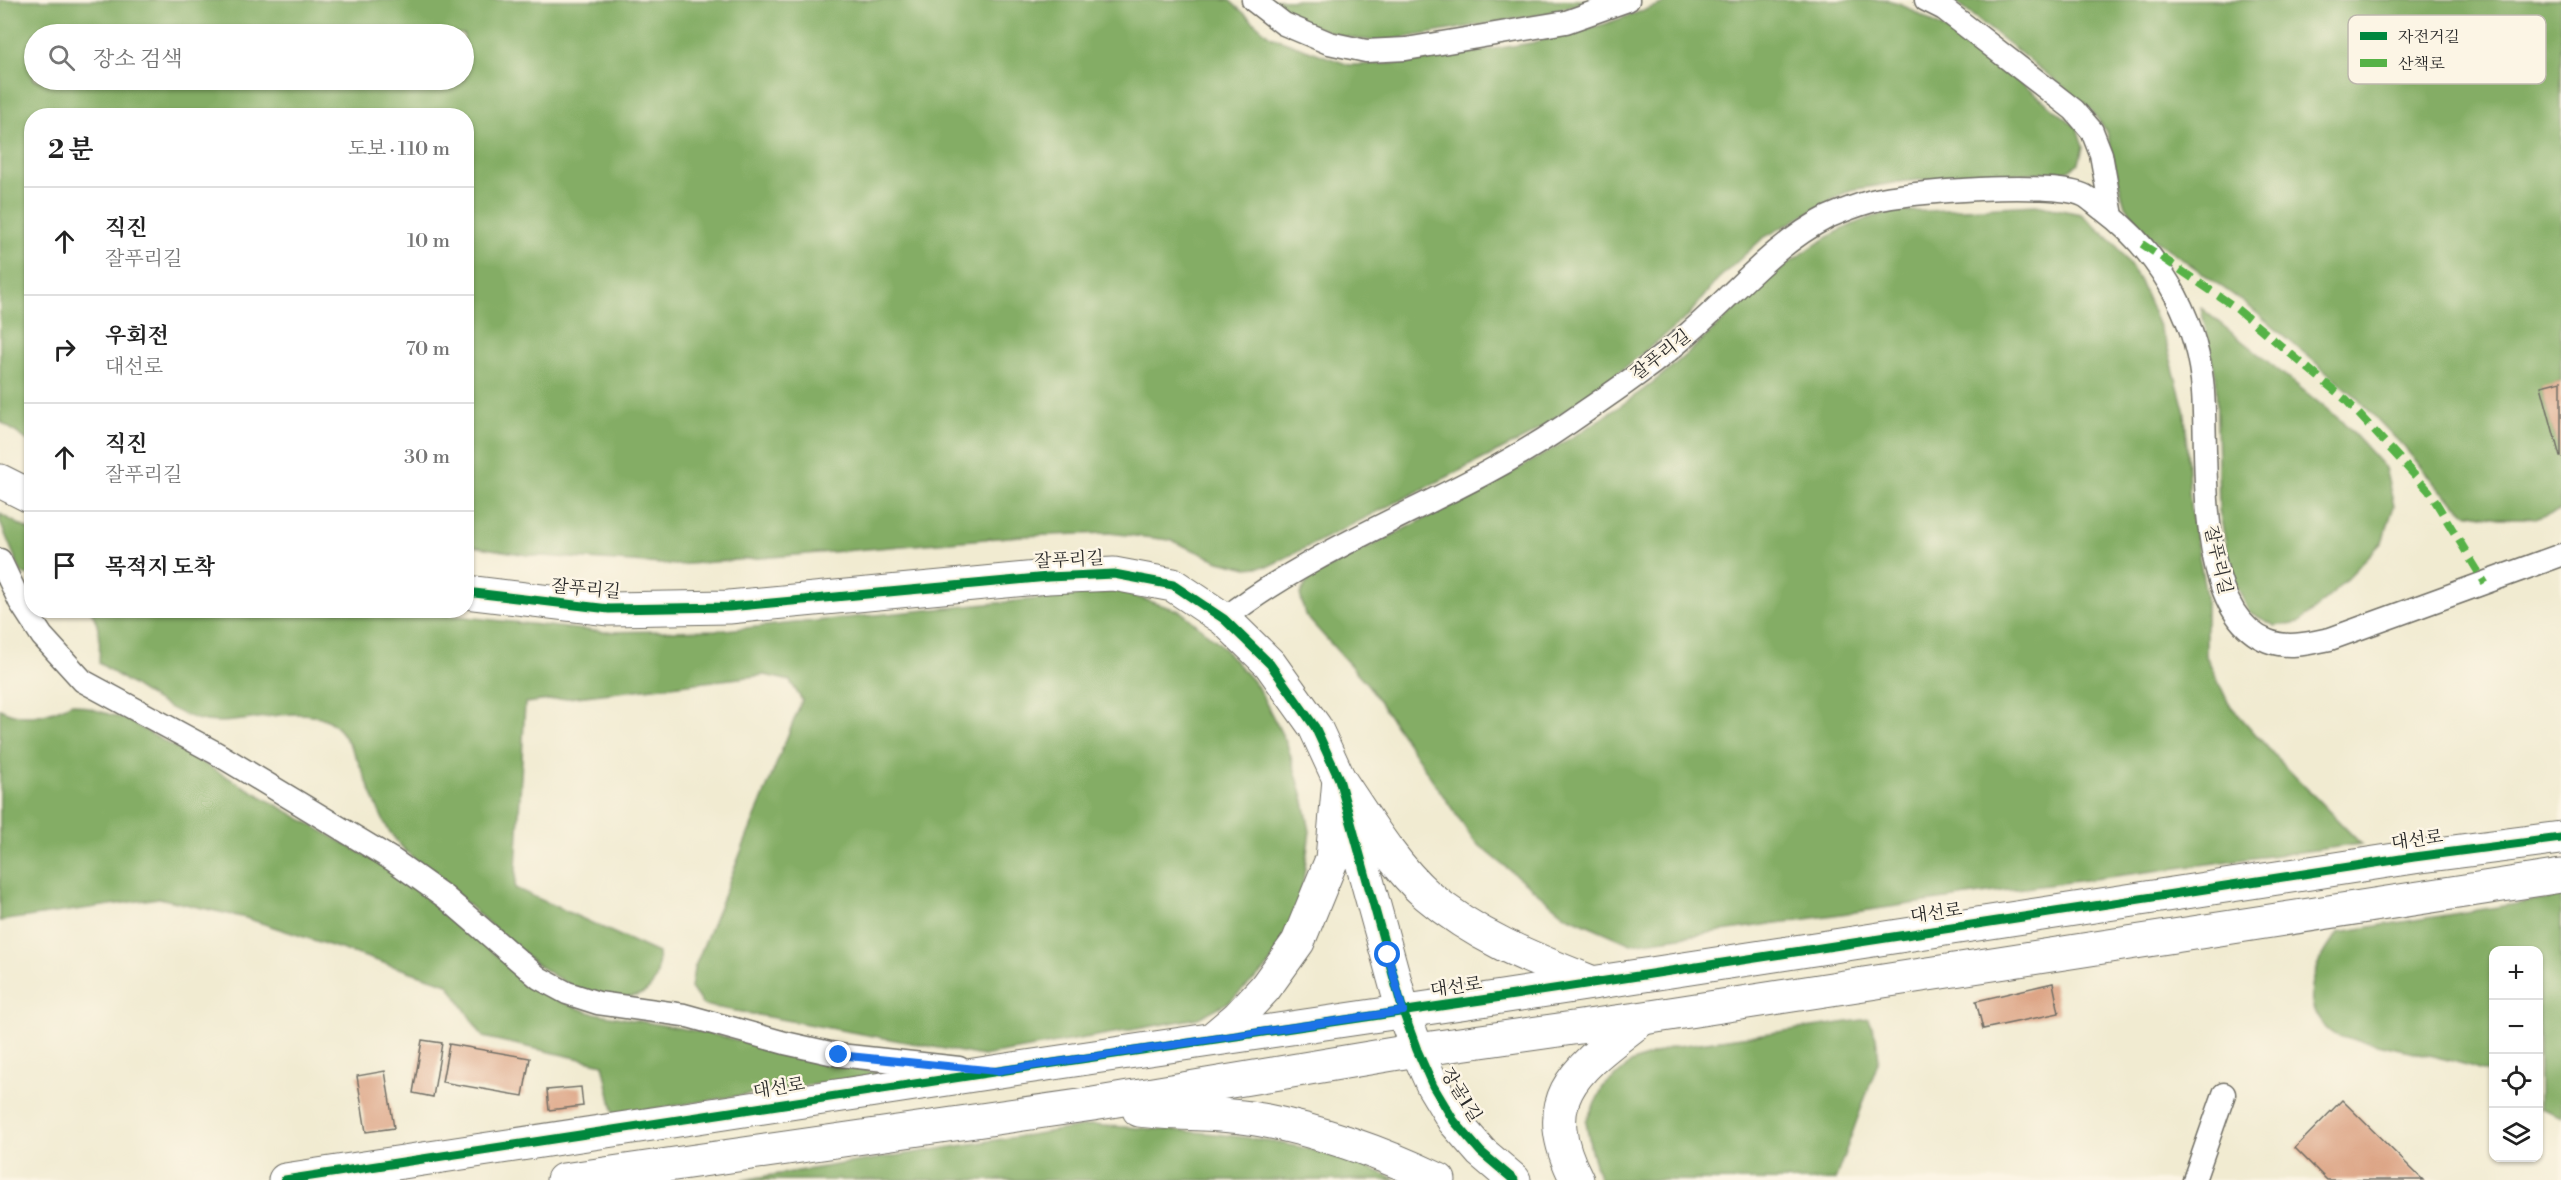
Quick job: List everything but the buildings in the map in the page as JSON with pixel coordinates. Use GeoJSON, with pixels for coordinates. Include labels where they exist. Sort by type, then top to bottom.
{"type":"FeatureCollection","features":[{"type":"Feature","properties":{"kind":"street"},"geometry":{"type":"LineString","coordinates":[[0,481],[24,494]]}},
{"type":"Feature","properties":{"kind":"street","name":"잘푸리길"},"geometry":{"type":"LineString","coordinates":[[474,593],[609,609],[677,609],[729,607],[1048,577],[1114,574],[1173,585],[1224,619],[1270,664],[1315,726],[1339,779],[1403,1011]]}},
{"type":"Feature","properties":{"kind":"street"},"geometry":{"type":"LineString","coordinates":[[1339,779],[1384,845],[1426,894],[1462,922],[1509,949],[1591,982]]}},
{"type":"Feature","properties":{"kind":"street"},"geometry":{"type":"LineString","coordinates":[[1212,1039],[1238,1017],[1265,988],[1298,942],[1332,858],[1339,779]]}},
{"type":"Feature","properties":{"kind":"street","name":"대선로"},"geometry":{"type":"LineString","coordinates":[[285,1180],[2414,857],[2561,838]]}},
{"type":"Feature","properties":{"kind":"street"},"geometry":{"type":"LineString","coordinates":[[563,1180],[1093,1104],[1417,1050],[1644,1018],[2561,876]]}},
{"type":"Feature","properties":{"kind":"street","name":"장골1길"},"geometry":{"type":"LineString","coordinates":[[1403,1011],[1433,1086],[1454,1121],[1481,1152],[1514,1180]]}},
{"type":"Feature","properties":{"kind":"street"},"geometry":{"type":"LineString","coordinates":[[1577,1180],[1566,1159],[1560,1135],[1559,1107],[1572,1081],[1600,1052],[1644,1018]]}},
{"type":"Feature","properties":{"kind":"street"},"geometry":{"type":"LineString","coordinates":[[1093,1104],[1261,1119],[1345,1142],[1395,1159],[1439,1180]]}},
{"type":"Feature","properties":{"kind":"lane"},"geometry":{"type":"LineString","coordinates":[[1253,0],[1284,24],[1329,43],[1366,51],[1406,49],[1566,22],[1628,0]]}},
{"type":"Feature","properties":{"kind":"lane"},"geometry":{"type":"LineString","coordinates":[[1926,0],[1944,9],[2074,110],[2092,131],[2101,154],[2112,216]]}},
{"type":"Feature","properties":{"kind":"lane","name":"잘푸리길"},"geometry":{"type":"LineString","coordinates":[[1224,619],[1253,596],[1291,572],[1477,479],[1560,429],[1689,334],[1789,240],[1830,216],[1872,201],[1918,193],[2040,189],[2083,195],[2112,216],[2142,244],[2171,285],[2190,330],[2202,379],[2206,508],[2218,568],[2229,606],[2247,629],[2271,643],[2299,646],[2330,639],[2561,555]]}},
{"type":"Feature","properties":{"kind":"lane"},"geometry":{"type":"LineString","coordinates":[[0,560],[24,608]]}},
{"type":"Feature","properties":{"kind":"lane"},"geometry":{"type":"LineString","coordinates":[[30,618],[42,636],[83,681],[216,753],[393,860],[445,897],[538,978],[567,993],[598,1003],[684,1015],[785,1043],[839,1055],[996,1071]]}},
{"type":"Feature","properties":{"kind":"lane"},"geometry":{"type":"LineString","coordinates":[[2194,1180],[2224,1094]]}},
{"type":"Feature","properties":{"kind":"green space"},"geometry":{"type":"Polygon","coordinates":[[[0,0],[1229,0],[1270,36],[1349,65],[1407,63],[1531,43],[1605,24],[1673,0],[1886,0],[1899,3],[1971,44],[2077,127],[2083,147],[2079,163],[2067,171],[1906,181],[1850,190],[1763,238],[1717,280],[1687,317],[1606,383],[1527,437],[1269,566],[1247,568],[1219,561],[1170,540],[1109,533],[1021,536],[677,565],[527,555],[474,546],[474,108],[24,108],[24,438],[0,421],[0,0]]]}},
{"type":"Feature","properties":{"kind":"green space"},"geometry":{"type":"Polygon","coordinates":[[[1266,0],[1590,0],[1544,14],[1379,42],[1341,36],[1292,18],[1266,0]]]}},
{"type":"Feature","properties":{"kind":"green space"},"geometry":{"type":"Polygon","coordinates":[[[1953,0],[2561,0],[2561,381],[2541,387],[2561,460],[2561,510],[2537,518],[2500,518],[2465,512],[2438,488],[2404,447],[2354,395],[2246,304],[2143,231],[2124,203],[2107,132],[2089,107],[1953,0]]]}},
{"type":"Feature","properties":{"kind":"green space"},"geometry":{"type":"Polygon","coordinates":[[[2036,205],[2081,214],[2116,245],[2138,277],[2167,345],[2185,413],[2190,505],[2206,595],[2206,656],[2229,704],[2275,756],[2361,844],[2002,891],[1631,944],[1565,915],[1474,841],[1368,685],[1305,615],[1300,594],[1311,576],[1439,512],[1523,466],[1604,417],[1672,367],[1785,267],[1815,245],[1847,227],[1893,212],[2036,205]]]}},
{"type":"Feature","properties":{"kind":"green space"},"geometry":{"type":"Polygon","coordinates":[[[2201,308],[2344,423],[2385,468],[2394,506],[2382,542],[2333,593],[2300,622],[2275,626],[2249,612],[2233,578],[2219,510],[2216,378],[2201,308]]]}},
{"type":"Feature","properties":{"kind":"green space"},"geometry":{"type":"Polygon","coordinates":[[[0,514],[24,527],[24,574],[22,574],[0,522],[0,514]]]}},
{"type":"Feature","properties":{"kind":"green space"},"geometry":{"type":"Polygon","coordinates":[[[1118,591],[1180,611],[1219,643],[1257,686],[1287,744],[1303,797],[1310,831],[1302,889],[1290,932],[1266,969],[1229,1002],[1198,1018],[983,1056],[703,1005],[691,988],[694,969],[802,700],[790,681],[765,675],[525,703],[515,888],[658,953],[658,969],[654,983],[644,993],[628,997],[593,994],[580,990],[542,968],[411,856],[388,829],[355,754],[337,728],[327,720],[301,714],[221,722],[206,721],[180,713],[99,663],[100,642],[94,618],[474,618],[604,632],[725,630],[1118,591]]]}},
{"type":"Feature","properties":{"kind":"green space"},"geometry":{"type":"Polygon","coordinates":[[[72,703],[125,719],[393,871],[545,995],[588,1012],[707,1033],[883,1074],[614,1115],[603,1064],[483,1037],[448,984],[246,918],[159,898],[0,921],[0,709],[28,716],[46,714],[72,703]]]}},
{"type":"Feature","properties":{"kind":"green space"},"geometry":{"type":"Polygon","coordinates":[[[2561,897],[2561,1117],[2543,1110],[2543,946],[2489,946],[2489,1073],[2434,1056],[2340,1037],[2320,1022],[2311,996],[2313,983],[2323,956],[2339,932],[2561,897]]]}},
{"type":"Feature","properties":{"kind":"green space"},"geometry":{"type":"Polygon","coordinates":[[[1869,1019],[1876,1037],[1879,1060],[1835,1180],[1600,1180],[1591,1151],[1586,1121],[1603,1087],[1631,1063],[1671,1047],[1869,1019]]]}},
{"type":"Feature","properties":{"kind":"green space"},"geometry":{"type":"Polygon","coordinates":[[[1093,1125],[1209,1133],[1286,1144],[1361,1165],[1397,1180],[741,1180],[1093,1125]]]}},
{"type":"Feature","properties":{"kind":"marked path"},"geometry":{"type":"LineString","coordinates":[[2142,244],[2232,305],[2346,400],[2429,491],[2485,583]]}},
{"type":"Feature","properties":{"kind":"cycle path"},"geometry":{"type":"LineString","coordinates":[[474,593],[609,609],[729,607],[1048,577],[1114,574],[1173,585],[1224,619],[1270,664],[1315,727],[1339,779],[1403,1011],[1417,1050],[1433,1086],[1454,1121],[1481,1152],[1514,1180]]}},
{"type":"Feature","properties":{"kind":"cycle path"},"geometry":{"type":"LineString","coordinates":[[285,1180],[2414,857],[2561,838]]}},
{"type":"Feature","properties":{"kind":"route"},"geometry":{"type":"LineString","coordinates":[[839,1055],[996,1071],[1403,1011],[1388,955]]}}]}
